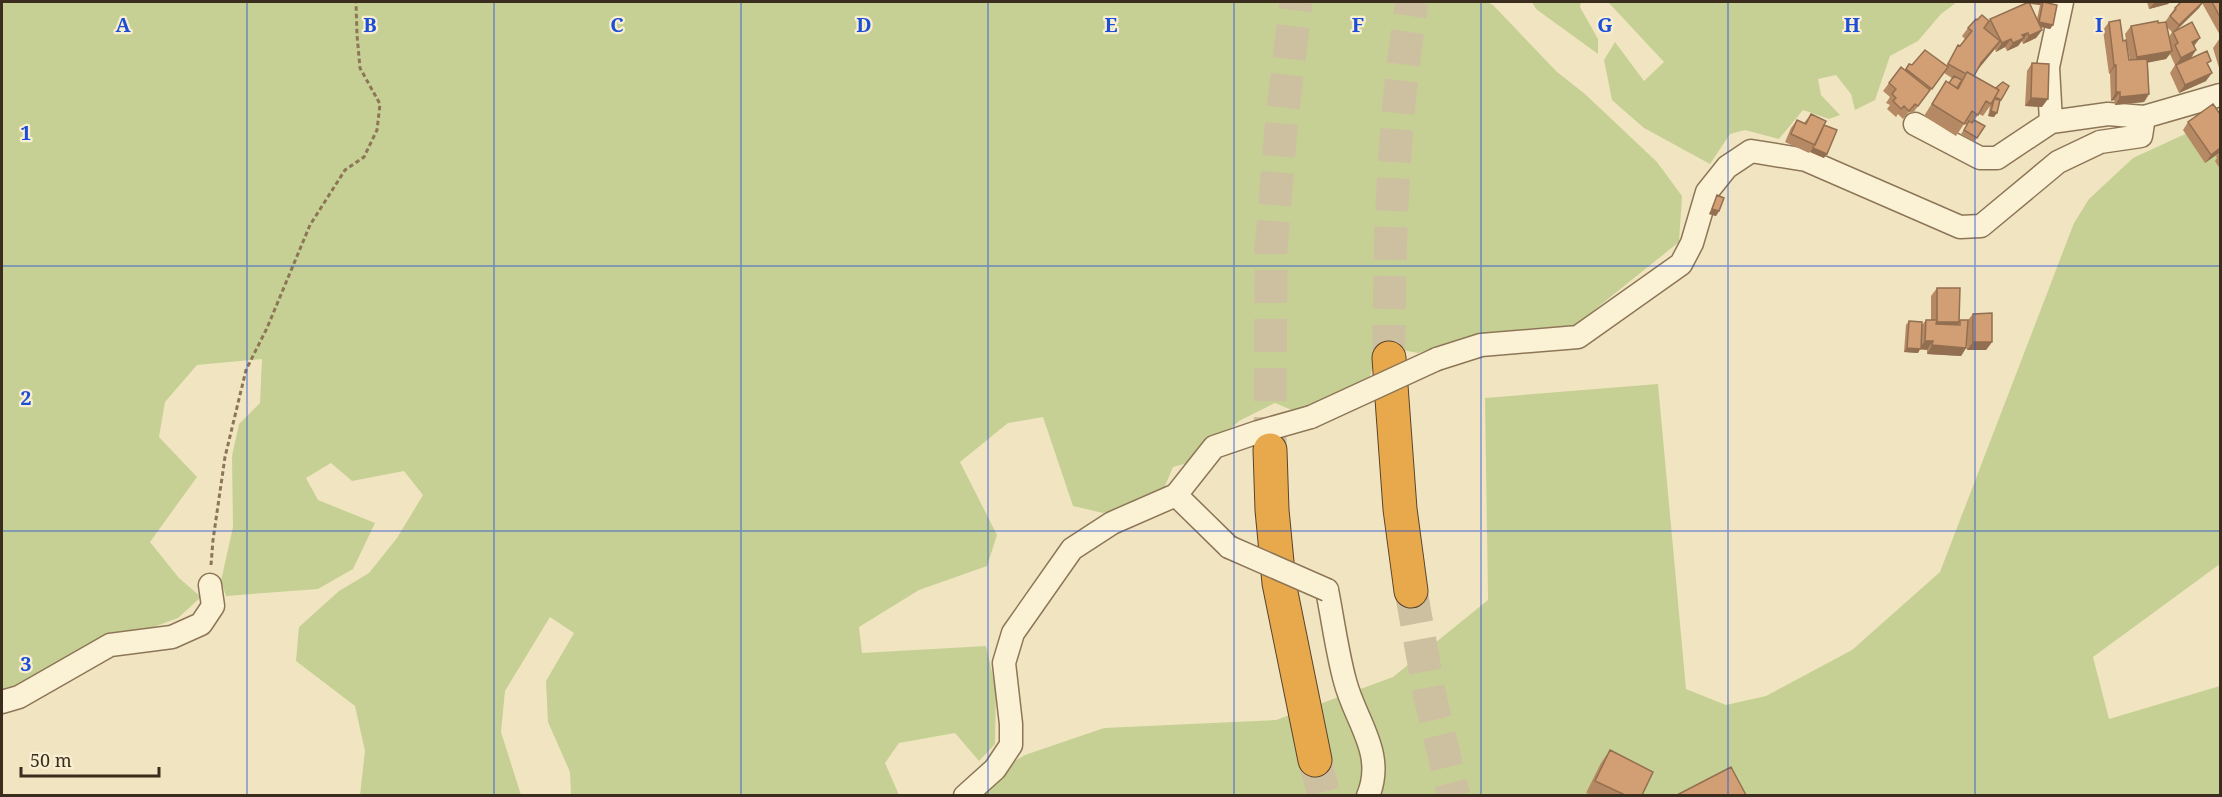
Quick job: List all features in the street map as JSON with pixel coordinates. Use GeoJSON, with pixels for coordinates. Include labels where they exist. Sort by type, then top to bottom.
{"type":"FeatureCollection","features":[{"type":"Feature","properties":{"kind":"highway"},"geometry":{"type":"LineString","coordinates":[[1389,357],[1398,487],[1411,591]]}},
{"type":"Feature","properties":{"kind":"highway"},"geometry":{"type":"LineString","coordinates":[[1270,450],[1272,510],[1279,583],[1315,760]]}},
{"type":"Feature","properties":{"kind":"street"},"geometry":{"type":"LineString","coordinates":[[2051,122],[2048,67],[2062,2]]}},
{"type":"Feature","properties":{"kind":"street"},"geometry":{"type":"LineString","coordinates":[[1916,124],[1980,158],[1997,158],[2051,122],[2108,114],[2144,117],[2220,94]]}},
{"type":"Feature","properties":{"kind":"street"},"geometry":{"type":"LineString","coordinates":[[965,795],[995,769],[1011,745],[1004,663],[1012,633],[1065,558],[1072,549],[1112,523],[1176,495],[1214,447],[1311,417],[1437,359],[1481,345],[1578,337],[1681,264],[1692,243],[1707,192],[1727,167],[1751,151],[1806,160],[1960,227],[1981,226],[2058,162],[2100,142],[2142,136],[2144,117]]}},
{"type":"Feature","properties":{"kind":"street"},"geometry":{"type":"LineString","coordinates":[[1176,495],[1229,547],[1328,590],[1345,682],[1371,745],[1374,781],[1368,795]]}},
{"type":"Feature","properties":{"kind":"street"},"geometry":{"type":"LineString","coordinates":[[2,702],[19,697],[110,645],[172,638],[201,624],[213,606],[210,585]]}},
{"type":"Feature","properties":{"kind":"path"},"geometry":{"type":"LineString","coordinates":[[210,585],[213,540],[225,457],[246,370],[267,328],[310,225],[345,170],[364,157],[376,130],[380,104],[360,68],[356,2]]}},
{"type":"Feature","properties":{"kind":"green space"},"geometry":{"type":"Polygon","coordinates":[[[2,2],[1487,2],[1493,5],[1557,72],[1585,94],[1657,162],[1682,196],[1679,242],[1573,327],[1480,335],[1418,353],[1397,349],[1377,355],[1370,376],[1299,413],[1275,403],[1239,421],[1195,461],[1173,467],[1162,493],[1103,513],[1073,506],[1043,417],[1008,423],[960,462],[997,535],[987,566],[919,590],[859,627],[862,653],[986,646],[996,690],[995,744],[979,761],[955,733],[899,743],[885,763],[899,795],[571,795],[570,772],[548,722],[546,681],[574,633],[550,617],[505,691],[501,732],[521,795],[360,795],[365,751],[355,706],[296,661],[299,627],[339,591],[369,573],[397,538],[423,495],[404,471],[352,481],[331,463],[306,478],[318,500],[375,523],[353,569],[318,589],[226,596],[221,581],[233,527],[232,456],[239,424],[260,403],[262,359],[197,365],[165,402],[159,437],[197,477],[150,542],[179,578],[201,597],[178,618],[132,635],[2,699],[2,2]]]}},
{"type":"Feature","properties":{"kind":"green space"},"geometry":{"type":"Polygon","coordinates":[[[1532,2],[1581,2],[1580,7],[1598,39],[1598,54],[1536,9],[1532,2]]]}},
{"type":"Feature","properties":{"kind":"green space"},"geometry":{"type":"Polygon","coordinates":[[[1608,2],[1957,2],[1941,14],[1918,41],[1890,56],[1875,100],[1855,110],[1851,94],[1836,75],[1818,79],[1821,95],[1840,115],[1829,119],[1803,110],[1779,139],[1745,130],[1730,134],[1710,164],[1644,128],[1612,100],[1604,60],[1615,42],[1644,81],[1664,62],[1608,2]]]}},
{"type":"Feature","properties":{"kind":"green space"},"geometry":{"type":"Polygon","coordinates":[[[2220,118],[2220,564],[2093,657],[2109,719],[2220,686],[2220,795],[967,796],[969,788],[1025,755],[1104,728],[1276,720],[1393,677],[1488,600],[1485,398],[1658,384],[1686,689],[1726,705],[1766,696],[1852,650],[1940,572],[2074,223],[2089,199],[2133,158],[2220,118]]]}},
{"type":"Feature","properties":{"kind":"building"},"geometry":{"type":"Polygon","coordinates":[[[2029,2],[2042,30],[2029,36],[2028,33],[2022,35],[2024,38],[2013,43],[2011,39],[2002,43],[1990,19],[2029,2]]]}},
{"type":"Feature","properties":{"kind":"building"},"geometry":{"type":"Polygon","coordinates":[[[2043,2],[2057,5],[2053,25],[2039,22],[2043,2]]]}},
{"type":"Feature","properties":{"kind":"building"},"geometry":{"type":"Polygon","coordinates":[[[2181,2],[2203,2],[2179,25],[2170,16],[2181,2]]]}},
{"type":"Feature","properties":{"kind":"building"},"geometry":{"type":"Polygon","coordinates":[[[2212,2],[2220,2],[2220,17],[2212,2]]]}},
{"type":"Feature","properties":{"kind":"building"},"geometry":{"type":"Polygon","coordinates":[[[1982,15],[1989,21],[1984,28],[2000,41],[1981,63],[1974,76],[1948,64],[1958,45],[1960,46],[1972,31],[1968,28],[1982,15]]]}},
{"type":"Feature","properties":{"kind":"building"},"geometry":{"type":"Polygon","coordinates":[[[2120,20],[2129,60],[2147,59],[2149,94],[2120,97],[2120,92],[2116,92],[2116,65],[2114,65],[2109,22],[2120,20]]]}},
{"type":"Feature","properties":{"kind":"building"},"geometry":{"type":"Polygon","coordinates":[[[2158,21],[2158,23],[2166,22],[2172,51],[2137,57],[2131,26],[2158,21]]]}},
{"type":"Feature","properties":{"kind":"building"},"geometry":{"type":"Polygon","coordinates":[[[2192,22],[2200,38],[2192,42],[2196,50],[2181,58],[2175,45],[2178,43],[2173,32],[2192,22]]]}},
{"type":"Feature","properties":{"kind":"building"},"geometry":{"type":"Polygon","coordinates":[[[1925,50],[1948,67],[1932,89],[1906,69],[1925,50]]]}},
{"type":"Feature","properties":{"kind":"building"},"geometry":{"type":"Polygon","coordinates":[[[2207,51],[2211,61],[2207,63],[2212,73],[2185,85],[2176,65],[2207,51]]]}},
{"type":"Feature","properties":{"kind":"building"},"geometry":{"type":"Polygon","coordinates":[[[2032,63],[2049,64],[2048,99],[2031,98],[2032,63]]]}},
{"type":"Feature","properties":{"kind":"building"},"geometry":{"type":"Polygon","coordinates":[[[1901,67],[1930,90],[1918,106],[1915,104],[1909,111],[1904,106],[1901,109],[1893,101],[1896,98],[1892,94],[1896,89],[1889,83],[1901,67]]]}},
{"type":"Feature","properties":{"kind":"building"},"geometry":{"type":"Polygon","coordinates":[[[1967,72],[1999,90],[1991,104],[1986,101],[1978,115],[1972,111],[1964,124],[1932,104],[1946,81],[1958,89],[1967,72]]]}},
{"type":"Feature","properties":{"kind":"building"},"geometry":{"type":"Polygon","coordinates":[[[1954,76],[1962,80],[1957,88],[1949,83],[1954,76]]]}},
{"type":"Feature","properties":{"kind":"building"},"geometry":{"type":"Polygon","coordinates":[[[2003,82],[2009,86],[2001,100],[1995,97],[1999,90],[1996,88],[2003,82]]]}},
{"type":"Feature","properties":{"kind":"building"},"geometry":{"type":"Polygon","coordinates":[[[1994,99],[2000,100],[1997,113],[1991,111],[1994,99]]]}},
{"type":"Feature","properties":{"kind":"building"},"geometry":{"type":"Polygon","coordinates":[[[2213,104],[2220,114],[2220,148],[2211,155],[2188,122],[2213,104]]]}},
{"type":"Feature","properties":{"kind":"building"},"geometry":{"type":"Polygon","coordinates":[[[1811,114],[1826,121],[1815,145],[1791,134],[1797,120],[1806,124],[1811,114]]]}},
{"type":"Feature","properties":{"kind":"building"},"geometry":{"type":"Polygon","coordinates":[[[1974,120],[1985,126],[1977,138],[1964,130],[1969,121],[1972,123],[1974,120]]]}},
{"type":"Feature","properties":{"kind":"building"},"geometry":{"type":"Polygon","coordinates":[[[1824,125],[1837,130],[1827,154],[1813,148],[1824,125]]]}},
{"type":"Feature","properties":{"kind":"building"},"geometry":{"type":"Polygon","coordinates":[[[1717,195],[1724,198],[1719,211],[1712,209],[1717,195]]]}},
{"type":"Feature","properties":{"kind":"building"},"geometry":{"type":"Polygon","coordinates":[[[1937,288],[1960,288],[1959,322],[1937,322],[1937,288]]]}},
{"type":"Feature","properties":{"kind":"building"},"geometry":{"type":"Polygon","coordinates":[[[1992,313],[1992,342],[1973,342],[1973,314],[1992,313]]]}},
{"type":"Feature","properties":{"kind":"building"},"geometry":{"type":"Polygon","coordinates":[[[1926,320],[1937,320],[1936,324],[1960,325],[1960,320],[1968,320],[1966,348],[1932,345],[1933,341],[1925,341],[1926,320]]]}},
{"type":"Feature","properties":{"kind":"building"},"geometry":{"type":"Polygon","coordinates":[[[1909,321],[1922,322],[1921,349],[1907,348],[1909,321]]]}},
{"type":"Feature","properties":{"kind":"building"},"geometry":{"type":"Polygon","coordinates":[[[1610,750],[1653,772],[1642,795],[1625,795],[1595,781],[1610,750]]]}},
{"type":"Feature","properties":{"kind":"building"},"geometry":{"type":"Polygon","coordinates":[[[1731,767],[1746,795],[1677,795],[1731,767]]]}},
{"type":"Feature","properties":{"kind":"tunnel"},"geometry":{"type":"LineString","coordinates":[[1270,450],[1271,250],[1282,117],[1296,2]]}},
{"type":"Feature","properties":{"kind":"tunnel"},"geometry":{"type":"LineString","coordinates":[[1389,358],[1393,179],[1400,90],[1412,2]]}},
{"type":"Feature","properties":{"kind":"tunnel"},"geometry":{"type":"LineString","coordinates":[[1411,591],[1430,697],[1454,796]]}},
{"type":"Feature","properties":{"kind":"tunnel"},"geometry":{"type":"LineString","coordinates":[[1315,760],[1324,796]]}}]}
